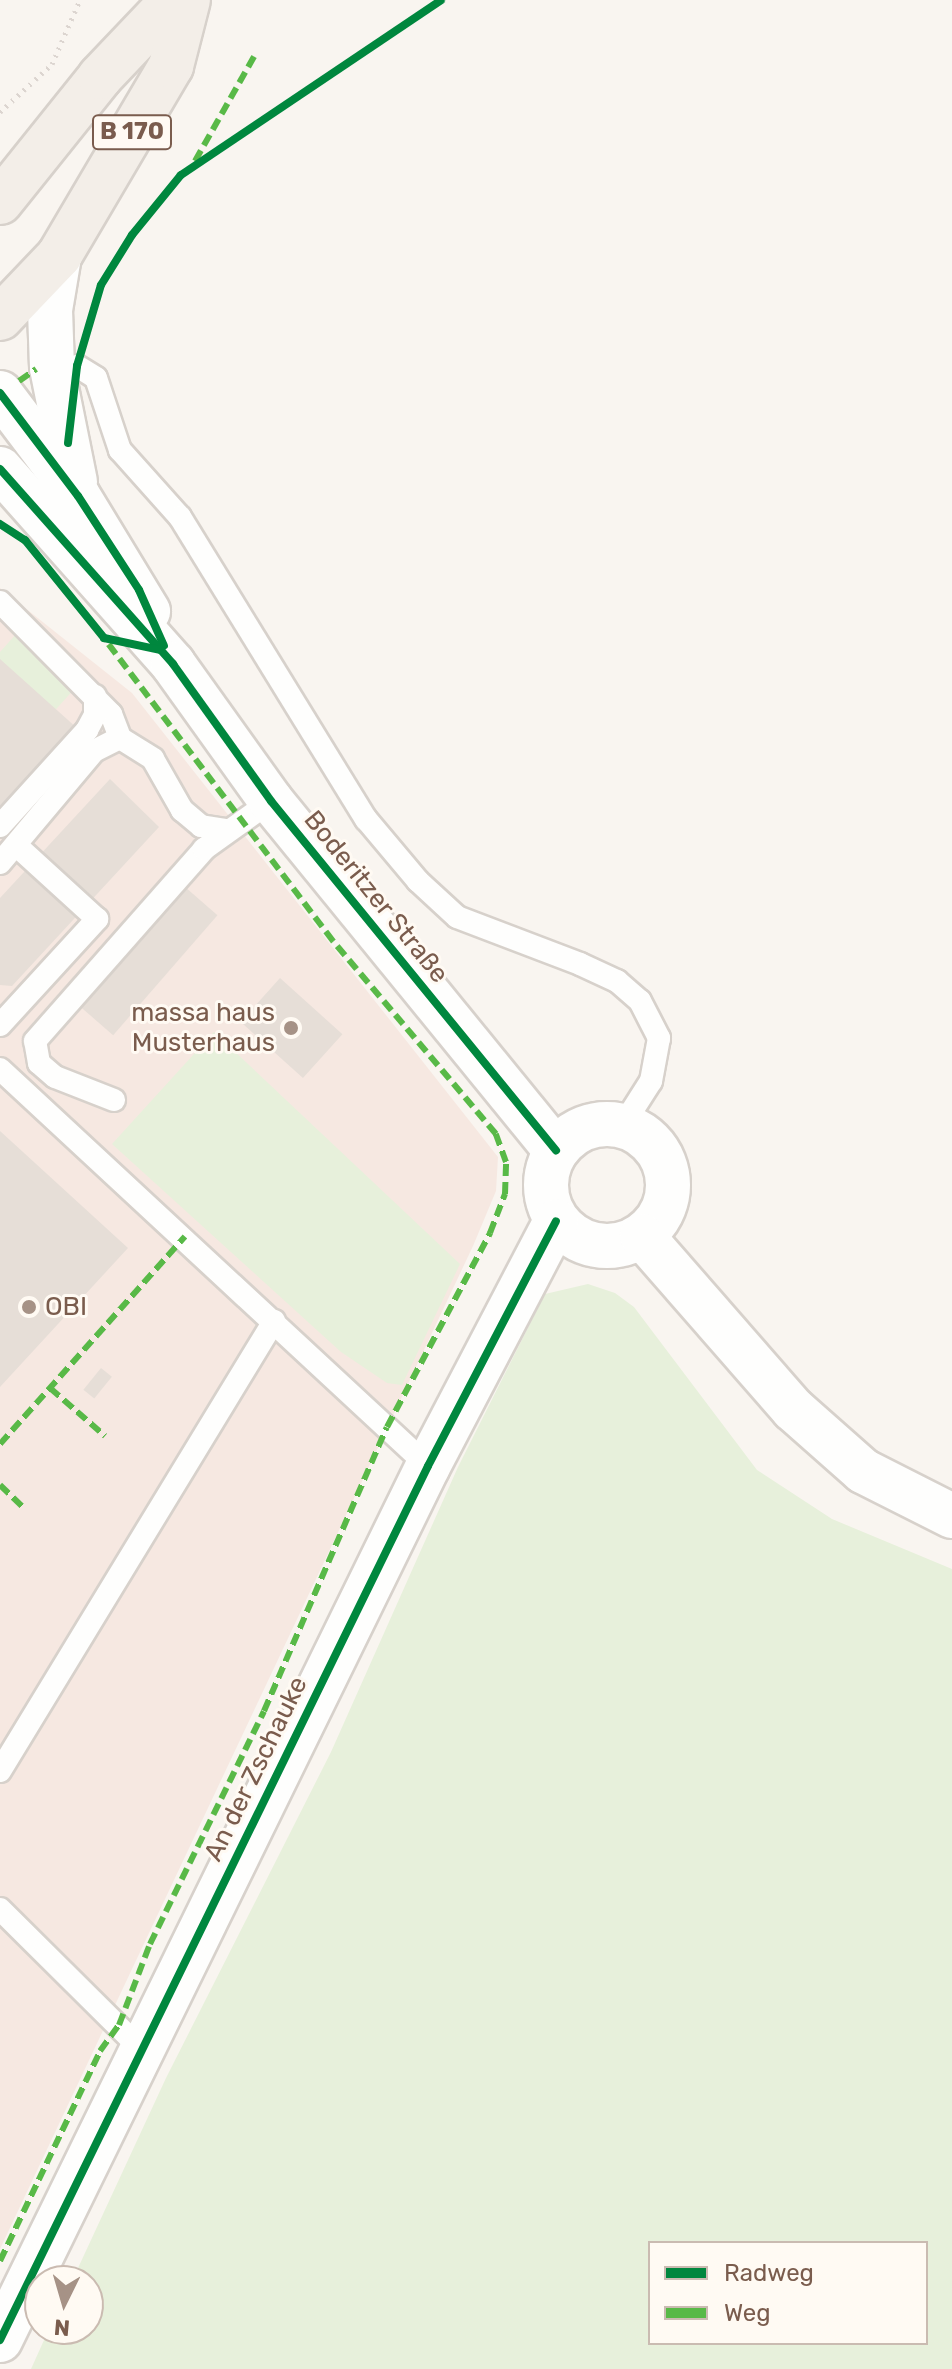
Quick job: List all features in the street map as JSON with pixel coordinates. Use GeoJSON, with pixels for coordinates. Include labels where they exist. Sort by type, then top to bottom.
{"type":"FeatureCollection","features":[{"type":"Feature","properties":{"kind":"main road","name":"B 170"},"geometry":{"type":"LineString","coordinates":[[0,202],[100,77],[173,0]]}},
{"type":"Feature","properties":{"kind":"main road","name":"B 170"},"geometry":{"type":"LineString","coordinates":[[0,318],[59,256],[171,66],[188,0]]}},
{"type":"Feature","properties":{"kind":"street","name":"Boderitzer Straße"},"geometry":{"type":"LineString","coordinates":[[59,256],[50,310],[52,368],[78,496]]}},
{"type":"Feature","properties":{"kind":"street","name":"Boderitzer Straße"},"geometry":{"type":"LineString","coordinates":[[0,393],[78,496],[139,590],[173,664]]}},
{"type":"Feature","properties":{"kind":"street","name":"Boderitzer Straße"},"geometry":{"type":"LineString","coordinates":[[0,469],[16,502],[173,664],[271,801],[556,1150]]}},
{"type":"Feature","properties":{"kind":"street"},"geometry":{"type":"LineString","coordinates":[[598,1124],[623,1125],[645,1135],[661,1153],[669,1176],[668,1200],[658,1220],[642,1236],[621,1246],[599,1247],[575,1238],[556,1221],[546,1198],[546,1173],[556,1150],[574,1132],[598,1124]]}},
{"type":"Feature","properties":{"kind":"street","name":"An der Zschauke"},"geometry":{"type":"LineString","coordinates":[[0,2340],[140,2048],[428,1466],[556,1221]]}},
{"type":"Feature","properties":{"kind":"street"},"geometry":{"type":"LineString","coordinates":[[642,1236],[793,1409],[863,1471],[952,1516]]}},
{"type":"Feature","properties":{"kind":"lane"},"geometry":{"type":"LineString","coordinates":[[77,366],[96,378],[120,450],[180,517],[366,819],[418,881],[457,917],[592,970],[640,1001],[659,1038],[651,1081],[623,1125]]}},
{"type":"Feature","properties":{"kind":"lane"},"geometry":{"type":"LineString","coordinates":[[0,602],[111,714],[120,738],[153,759],[182,810],[201,826],[225,830]]}},
{"type":"Feature","properties":{"kind":"lane"},"geometry":{"type":"LineString","coordinates":[[0,826],[87,730],[95,715],[95,696]]}},
{"type":"Feature","properties":{"kind":"lane"},"geometry":{"type":"LineString","coordinates":[[0,863],[94,751],[120,738]]}},
{"type":"Feature","properties":{"kind":"lane"},"geometry":{"type":"LineString","coordinates":[[114,1100],[55,1077],[39,1063],[35,1041],[225,830],[271,801]]}},
{"type":"Feature","properties":{"kind":"lane"},"geometry":{"type":"LineString","coordinates":[[0,1025],[97,919],[16,845]]}},
{"type":"Feature","properties":{"kind":"lane"},"geometry":{"type":"LineString","coordinates":[[0,1069],[428,1466]]}},
{"type":"Feature","properties":{"kind":"lane"},"geometry":{"type":"LineString","coordinates":[[0,1771],[274,1321]]}},
{"type":"Feature","properties":{"kind":"lane"},"geometry":{"type":"LineString","coordinates":[[0,1909],[140,2048]]}},
{"type":"Feature","properties":{"kind":"path"},"geometry":{"type":"LineString","coordinates":[[0,112],[52,64],[80,0]]}},
{"type":"Feature","properties":{"kind":"shaded area"},"geometry":{"type":"Polygon","coordinates":[[[0,588],[132,693],[498,1157],[496,1191],[473,1246],[0,2249],[0,588]]]}},
{"type":"Feature","properties":{"kind":"green space"},"geometry":{"type":"Polygon","coordinates":[[[17,633],[77,686],[48,718],[0,675],[0,652],[17,633]]]}},
{"type":"Feature","properties":{"kind":"green space"},"geometry":{"type":"Polygon","coordinates":[[[214,1032],[460,1264],[402,1385],[387,1383],[341,1352],[112,1144],[214,1032]]]}},
{"type":"Feature","properties":{"kind":"green space"},"geometry":{"type":"Polygon","coordinates":[[[588,1284],[615,1293],[634,1307],[757,1470],[832,1519],[952,1569],[952,2369],[31,2369],[42,2345],[104,2345],[104,2265],[79,2265],[166,2078],[331,1752],[458,1467],[545,1294],[588,1284]]]}},
{"type":"Feature","properties":{"kind":"building"},"geometry":{"type":"Polygon","coordinates":[[[0,659],[78,729],[0,816],[0,659]]]}},
{"type":"Feature","properties":{"kind":"building"},"geometry":{"type":"Polygon","coordinates":[[[110,779],[159,827],[12,986],[0,985],[0,898],[110,779]]]}},
{"type":"Feature","properties":{"kind":"building"},"geometry":{"type":"Polygon","coordinates":[[[185,887],[217,915],[113,1035],[81,1007],[185,887]]]}},
{"type":"Feature","properties":{"kind":"building","name":"massa haus Musterhaus"},"geometry":{"type":"Polygon","coordinates":[[[280,978],[342,1034],[303,1078],[241,1022],[280,978]]]}},
{"type":"Feature","properties":{"kind":"building","name":"OBI"},"geometry":{"type":"Polygon","coordinates":[[[0,1131],[128,1248],[0,1387],[0,1131]]]}},
{"type":"Feature","properties":{"kind":"building"},"geometry":{"type":"Polygon","coordinates":[[[101,1368],[112,1377],[94,1399],[83,1390],[101,1368]]]}},
{"type":"Feature","properties":{"kind":"marked path"},"geometry":{"type":"LineString","coordinates":[[195,161],[255,55]]}},
{"type":"Feature","properties":{"kind":"marked path"},"geometry":{"type":"LineString","coordinates":[[19,381],[36,369]]}},
{"type":"Feature","properties":{"kind":"marked path"},"geometry":{"type":"LineString","coordinates":[[0,2261],[100,2051],[119,2025],[150,1944],[264,1711],[387,1427],[490,1233],[505,1194],[506,1162],[496,1134],[333,941],[104,638]]}},
{"type":"Feature","properties":{"kind":"marked path"},"geometry":{"type":"LineString","coordinates":[[0,1444],[185,1236]]}},
{"type":"Feature","properties":{"kind":"marked path"},"geometry":{"type":"LineString","coordinates":[[50,1388],[105,1436]]}},
{"type":"Feature","properties":{"kind":"marked path"},"geometry":{"type":"LineString","coordinates":[[0,1485],[24,1508]]}},
{"type":"Feature","properties":{"kind":"cycle path"},"geometry":{"type":"LineString","coordinates":[[68,443],[77,366],[101,285],[132,235],[181,175],[441,0]]}},
{"type":"Feature","properties":{"kind":"cycle path"},"geometry":{"type":"LineString","coordinates":[[0,393],[78,496],[139,590],[164,646]]}},
{"type":"Feature","properties":{"kind":"cycle path"},"geometry":{"type":"LineString","coordinates":[[0,469],[173,664],[271,801],[556,1150]]}},
{"type":"Feature","properties":{"kind":"cycle path"},"geometry":{"type":"LineString","coordinates":[[0,524],[25,540],[104,638],[160,650]]}},
{"type":"Feature","properties":{"kind":"cycle path"},"geometry":{"type":"LineString","coordinates":[[0,2340],[428,1466],[556,1221]]}},
{"type":"Feature","properties":{"kind":"place","name":"massa haus Musterhaus"},"geometry":{"type":"Point","coordinates":[291,1028]}},
{"type":"Feature","properties":{"kind":"place","name":"OBI"},"geometry":{"type":"Point","coordinates":[29,1307]}}]}
